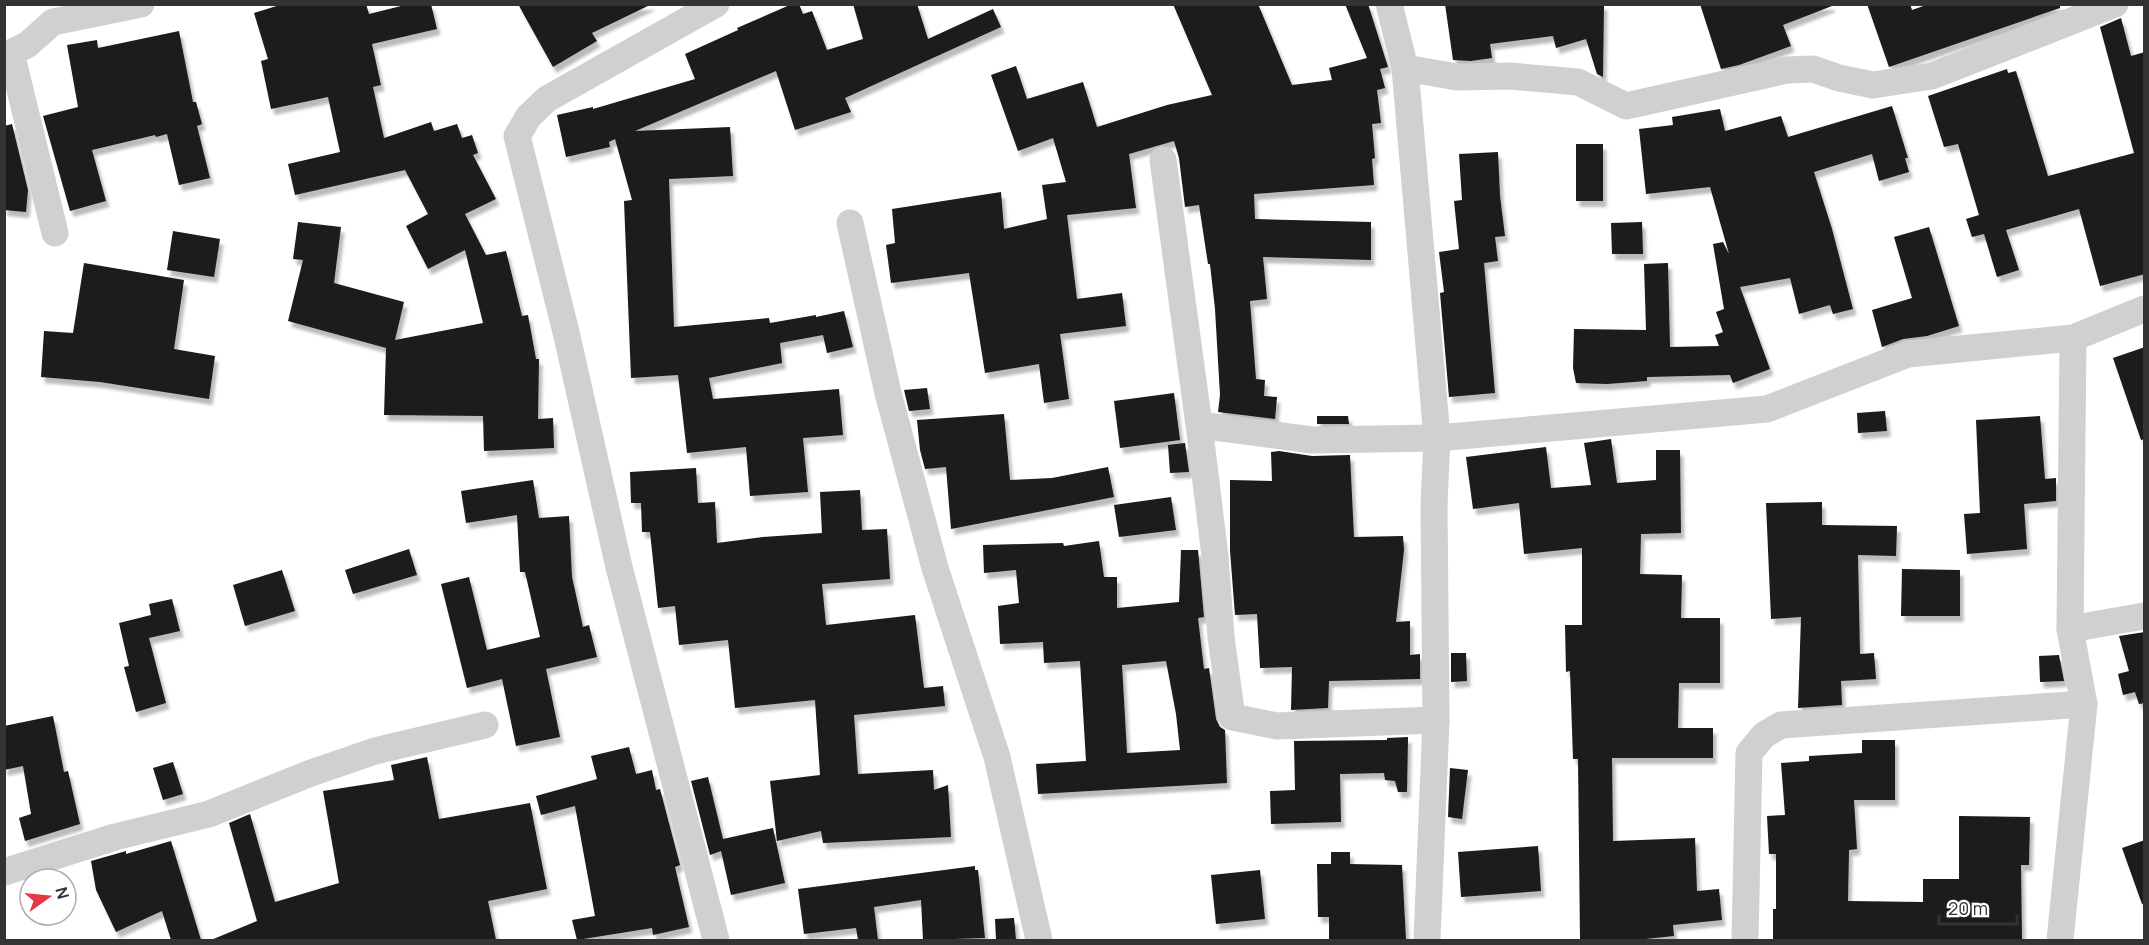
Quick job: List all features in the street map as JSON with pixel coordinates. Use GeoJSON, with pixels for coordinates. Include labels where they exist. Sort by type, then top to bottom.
{"type":"FeatureCollection","features":[{"type":"Feature","properties":{"kind":"street"},"geometry":{"type":"LineString","coordinates":[[55,233],[8,55],[27,45],[53,22],[141,4]]}},
{"type":"Feature","properties":{"kind":"street"},"geometry":{"type":"LineString","coordinates":[[716,4],[547,99],[529,116],[517,136],[566,332],[619,567],[716,940]]}},
{"type":"Feature","properties":{"kind":"street"},"geometry":{"type":"LineString","coordinates":[[1389,4],[1405,68],[1437,438],[1434,505],[1436,720],[1427,940]]}},
{"type":"Feature","properties":{"kind":"street"},"geometry":{"type":"LineString","coordinates":[[1405,68],[1457,77],[1510,76],[1578,82],[1626,106],[1787,70],[1814,69],[1839,78],[1873,85],[1932,76],[2115,4]]}},
{"type":"Feature","properties":{"kind":"street"},"geometry":{"type":"LineString","coordinates":[[1163,160],[1199,425],[1215,556],[1221,637],[1232,717],[1277,726],[1436,720]]}},
{"type":"Feature","properties":{"kind":"street"},"geometry":{"type":"LineString","coordinates":[[850,223],[888,393],[935,568],[997,757],[1038,940]]}},
{"type":"Feature","properties":{"kind":"street"},"geometry":{"type":"LineString","coordinates":[[1199,425],[1312,440],[1437,438],[1767,409],[1908,354],[2073,338],[2145,309]]}},
{"type":"Feature","properties":{"kind":"street"},"geometry":{"type":"LineString","coordinates":[[2060,940],[2084,704],[2070,629],[2073,338]]}},
{"type":"Feature","properties":{"kind":"street"},"geometry":{"type":"LineString","coordinates":[[2070,629],[2145,616]]}},
{"type":"Feature","properties":{"kind":"street"},"geometry":{"type":"LineString","coordinates":[[1744,940],[1749,753],[1764,735],[1781,725],[2084,704]]}},
{"type":"Feature","properties":{"kind":"street"},"geometry":{"type":"LineString","coordinates":[[4,872],[115,837],[209,814],[311,773],[375,751],[485,724]]}},
{"type":"Feature","properties":{"kind":"building"},"geometry":{"type":"Polygon","coordinates":[[[283,4],[366,4],[369,14],[409,4],[431,4],[437,29],[372,44],[381,85],[373,87],[384,138],[431,122],[434,131],[457,124],[462,138],[472,135],[478,153],[473,155],[496,199],[465,214],[486,255],[506,251],[522,316],[528,315],[536,359],[539,359],[538,419],[553,418],[554,448],[484,451],[483,416],[384,415],[386,348],[288,321],[303,260],[293,259],[298,222],[341,227],[334,283],[404,302],[395,340],[483,323],[465,250],[428,269],[406,226],[428,214],[405,170],[295,195],[288,164],[340,152],[328,97],[271,109],[261,61],[268,59],[254,13],[283,4]]]}},
{"type":"Feature","properties":{"kind":"building"},"geometry":{"type":"Polygon","coordinates":[[[518,4],[652,4],[592,33],[597,41],[553,67],[518,4]]]}},
{"type":"Feature","properties":{"kind":"building"},"geometry":{"type":"Polygon","coordinates":[[[792,4],[799,4],[803,14],[812,11],[827,50],[863,39],[853,4],[917,4],[928,39],[993,9],[1001,27],[845,98],[851,112],[795,130],[776,71],[635,131],[730,127],[733,176],[669,179],[674,327],[769,318],[770,323],[844,311],[853,347],[827,353],[823,335],[780,343],[782,363],[709,378],[713,399],[839,389],[843,435],[803,438],[808,492],[750,496],[746,447],[687,453],[678,375],[631,378],[624,201],[632,200],[615,139],[609,142],[610,147],[566,157],[557,115],[593,107],[593,109],[695,79],[685,54],[792,4]]]}},
{"type":"Feature","properties":{"kind":"building"},"geometry":{"type":"Polygon","coordinates":[[[1173,4],[1258,4],[1292,85],[1332,80],[1329,68],[1367,58],[1345,4],[1368,4],[1388,67],[1380,69],[1385,88],[1377,90],[1381,123],[1372,124],[1375,158],[1372,159],[1374,185],[1254,194],[1255,219],[1371,222],[1371,260],[1263,257],[1267,299],[1250,301],[1256,379],[1265,380],[1264,396],[1277,397],[1275,419],[1218,412],[1220,395],[1210,264],[1208,264],[1199,205],[1185,207],[1179,158],[1174,141],[1129,154],[1136,208],[1067,215],[1077,299],[1122,293],[1126,326],[1060,334],[1069,399],[1044,403],[1039,364],[985,373],[969,273],[891,283],[886,245],[895,243],[892,209],[1001,192],[1004,229],[1047,219],[1042,185],[1066,182],[1053,138],[1018,151],[991,75],[1016,66],[1027,99],[1083,82],[1097,127],[1167,105],[1212,95],[1173,4]]]}},
{"type":"Feature","properties":{"kind":"building"},"geometry":{"type":"Polygon","coordinates":[[[1445,4],[1604,4],[1603,77],[1597,74],[1586,39],[1556,48],[1553,36],[1490,44],[1492,58],[1471,61],[1453,60],[1445,4]]]}},
{"type":"Feature","properties":{"kind":"building"},"geometry":{"type":"Polygon","coordinates":[[[1700,4],[1831,4],[1832,6],[1783,25],[1791,46],[1739,65],[1721,69],[1700,4]]]}},
{"type":"Feature","properties":{"kind":"building"},"geometry":{"type":"Polygon","coordinates":[[[1867,4],[1910,4],[1912,10],[1929,4],[2060,4],[2060,8],[1889,67],[1867,4]]]}},
{"type":"Feature","properties":{"kind":"building"},"geometry":{"type":"Polygon","coordinates":[[[2121,18],[2131,56],[2145,52],[2145,274],[2100,286],[2079,209],[2006,230],[2019,270],[1997,277],[1984,234],[1972,237],[1966,219],[1979,215],[1958,144],[1944,147],[1928,96],[2007,69],[2008,73],[2016,71],[2048,176],[2134,153],[2100,27],[2121,18]]]}},
{"type":"Feature","properties":{"kind":"building"},"geometry":{"type":"Polygon","coordinates":[[[179,31],[193,102],[196,102],[202,124],[197,126],[210,178],[179,185],[167,134],[156,137],[155,135],[92,150],[106,201],[70,211],[43,116],[78,107],[67,45],[97,40],[98,48],[179,31]]]}},
{"type":"Feature","properties":{"kind":"building"},"geometry":{"type":"Polygon","coordinates":[[[1892,106],[1908,158],[1905,158],[1909,172],[1879,181],[1872,154],[1814,172],[1853,309],[1833,314],[1830,305],[1799,314],[1790,278],[1740,287],[1770,369],[1733,383],[1730,375],[1647,377],[1647,381],[1607,384],[1576,383],[1573,368],[1574,329],[1646,330],[1644,264],[1668,263],[1670,347],[1719,346],[1715,335],[1723,332],[1716,312],[1724,309],[1713,244],[1723,242],[1729,254],[1710,187],[1646,194],[1639,129],[1673,125],[1672,117],[1720,109],[1725,131],[1781,116],[1788,137],[1892,106]]]}},
{"type":"Feature","properties":{"kind":"building"},"geometry":{"type":"Polygon","coordinates":[[[12,124],[28,190],[26,212],[4,210],[4,126],[12,124]]]}},
{"type":"Feature","properties":{"kind":"building"},"geometry":{"type":"Polygon","coordinates":[[[1576,144],[1603,144],[1603,201],[1576,201],[1576,144]]]}},
{"type":"Feature","properties":{"kind":"building"},"geometry":{"type":"Polygon","coordinates":[[[1498,152],[1505,236],[1495,237],[1498,261],[1484,263],[1495,393],[1449,397],[1440,293],[1444,292],[1439,252],[1459,249],[1454,201],[1462,200],[1459,154],[1498,152]]]}},
{"type":"Feature","properties":{"kind":"building"},"geometry":{"type":"Polygon","coordinates":[[[1642,222],[1643,254],[1612,254],[1611,223],[1642,222]]]}},
{"type":"Feature","properties":{"kind":"building"},"geometry":{"type":"Polygon","coordinates":[[[1929,227],[1959,326],[1927,336],[1903,339],[1882,347],[1872,310],[1912,298],[1894,237],[1929,227]]]}},
{"type":"Feature","properties":{"kind":"building"},"geometry":{"type":"Polygon","coordinates":[[[173,231],[220,239],[214,277],[167,270],[173,231]]]}},
{"type":"Feature","properties":{"kind":"building"},"geometry":{"type":"Polygon","coordinates":[[[84,263],[184,280],[174,349],[215,356],[209,399],[100,382],[41,377],[44,331],[73,333],[84,263]]]}},
{"type":"Feature","properties":{"kind":"building"},"geometry":{"type":"Polygon","coordinates":[[[2145,347],[2145,439],[2141,440],[2113,358],[2145,347]]]}},
{"type":"Feature","properties":{"kind":"building"},"geometry":{"type":"Polygon","coordinates":[[[927,388],[930,409],[909,411],[904,390],[927,388]]]}},
{"type":"Feature","properties":{"kind":"building"},"geometry":{"type":"Polygon","coordinates":[[[1174,393],[1180,440],[1120,448],[1114,401],[1174,393]]]}},
{"type":"Feature","properties":{"kind":"building"},"geometry":{"type":"Polygon","coordinates":[[[1885,411],[1887,431],[1858,433],[1857,413],[1885,411]]]}},
{"type":"Feature","properties":{"kind":"building"},"geometry":{"type":"Polygon","coordinates":[[[1004,414],[1010,480],[1052,478],[1108,467],[1114,497],[951,529],[946,467],[925,469],[920,450],[917,420],[1004,414]]]}},
{"type":"Feature","properties":{"kind":"building"},"geometry":{"type":"Polygon","coordinates":[[[1317,416],[1348,416],[1349,424],[1317,424],[1317,416]]]}},
{"type":"Feature","properties":{"kind":"building"},"geometry":{"type":"Polygon","coordinates":[[[2040,416],[2045,479],[2056,478],[2056,501],[2024,504],[2027,549],[1967,554],[1964,514],[1980,513],[1976,420],[2040,416]]]}},
{"type":"Feature","properties":{"kind":"building"},"geometry":{"type":"Polygon","coordinates":[[[1611,439],[1617,483],[1656,480],[1656,450],[1680,450],[1681,533],[1641,534],[1640,574],[1682,575],[1681,618],[1720,618],[1720,683],[1679,683],[1678,728],[1713,728],[1713,758],[1612,758],[1613,841],[1695,838],[1697,891],[1719,889],[1722,920],[1673,925],[1674,936],[1636,940],[1580,940],[1578,759],[1573,759],[1570,671],[1566,672],[1565,625],[1582,625],[1582,548],[1524,554],[1519,503],[1473,509],[1466,457],[1546,447],[1551,488],[1591,485],[1584,443],[1611,439]]]}},
{"type":"Feature","properties":{"kind":"building"},"geometry":{"type":"Polygon","coordinates":[[[1185,443],[1189,472],[1170,473],[1168,445],[1185,443]]]}},
{"type":"Feature","properties":{"kind":"building"},"geometry":{"type":"Polygon","coordinates":[[[1271,452],[1312,456],[1350,455],[1354,537],[1403,536],[1404,550],[1396,622],[1410,621],[1410,655],[1420,654],[1420,679],[1329,681],[1328,708],[1291,710],[1292,667],[1260,668],[1257,614],[1235,615],[1230,551],[1230,480],[1272,481],[1271,452]]]}},
{"type":"Feature","properties":{"kind":"building"},"geometry":{"type":"Polygon","coordinates":[[[696,468],[698,503],[715,502],[717,543],[822,533],[820,492],[860,490],[862,530],[887,529],[890,579],[822,584],[826,625],[915,615],[924,688],[943,686],[945,706],[854,715],[858,774],[933,770],[934,790],[948,785],[951,837],[823,843],[821,831],[777,841],[770,781],[820,775],[815,700],[735,708],[728,640],[679,645],[675,606],[658,608],[650,532],[642,532],[641,503],[631,503],[630,472],[696,468]]]}},
{"type":"Feature","properties":{"kind":"building"},"geometry":{"type":"Polygon","coordinates":[[[533,480],[539,518],[569,516],[572,577],[583,627],[589,625],[597,657],[546,669],[560,737],[516,746],[502,679],[467,688],[441,584],[469,577],[487,650],[540,637],[525,572],[520,572],[517,515],[466,523],[461,491],[533,480]]]}},
{"type":"Feature","properties":{"kind":"building"},"geometry":{"type":"Polygon","coordinates":[[[1171,497],[1176,530],[1119,537],[1114,505],[1171,497]]]}},
{"type":"Feature","properties":{"kind":"building"},"geometry":{"type":"Polygon","coordinates":[[[1822,502],[1822,525],[1897,526],[1896,556],[1858,555],[1860,654],[1874,653],[1876,679],[1841,681],[1842,705],[1798,708],[1801,617],[1771,619],[1766,503],[1822,502]]]}},
{"type":"Feature","properties":{"kind":"building"},"geometry":{"type":"Polygon","coordinates":[[[1099,541],[1104,577],[1117,577],[1117,608],[1179,602],[1181,550],[1198,550],[1204,617],[1198,618],[1204,669],[1209,668],[1216,719],[1220,727],[1225,730],[1227,783],[1038,794],[1036,764],[1086,761],[1080,661],[1044,663],[1043,642],[1000,644],[998,606],[1019,603],[1016,570],[984,573],[983,545],[1063,543],[1064,546],[1099,541]],[[1166,661],[1122,665],[1127,753],[1180,750],[1166,661]]]}},
{"type":"Feature","properties":{"kind":"building"},"geometry":{"type":"Polygon","coordinates":[[[409,549],[417,575],[353,594],[345,570],[409,549]]]}},
{"type":"Feature","properties":{"kind":"building"},"geometry":{"type":"Polygon","coordinates":[[[1902,569],[1960,570],[1960,616],[1901,616],[1902,569]]]}},
{"type":"Feature","properties":{"kind":"building"},"geometry":{"type":"Polygon","coordinates":[[[282,570],[295,611],[245,626],[233,585],[282,570]]]}},
{"type":"Feature","properties":{"kind":"building"},"geometry":{"type":"Polygon","coordinates":[[[172,599],[180,631],[149,638],[166,703],[136,712],[124,667],[129,666],[119,623],[151,615],[149,604],[172,599]]]}},
{"type":"Feature","properties":{"kind":"building"},"geometry":{"type":"Polygon","coordinates":[[[2145,632],[2145,703],[2139,704],[2135,692],[2123,695],[2118,674],[2129,671],[2119,636],[2145,632]]]}},
{"type":"Feature","properties":{"kind":"building"},"geometry":{"type":"Polygon","coordinates":[[[1451,653],[1466,653],[1467,681],[1451,682],[1451,653]]]}},
{"type":"Feature","properties":{"kind":"building"},"geometry":{"type":"Polygon","coordinates":[[[2059,655],[2064,681],[2040,682],[2039,656],[2059,655]]]}},
{"type":"Feature","properties":{"kind":"building"},"geometry":{"type":"Polygon","coordinates":[[[53,716],[64,772],[68,771],[80,824],[25,841],[19,818],[31,814],[23,766],[4,770],[4,726],[53,716]]]}},
{"type":"Feature","properties":{"kind":"building"},"geometry":{"type":"Polygon","coordinates":[[[1408,737],[1407,792],[1398,792],[1395,781],[1385,780],[1384,773],[1340,774],[1341,822],[1271,824],[1270,791],[1295,790],[1294,741],[1387,740],[1387,738],[1408,737]]]}},
{"type":"Feature","properties":{"kind":"building"},"geometry":{"type":"Polygon","coordinates":[[[1862,740],[1895,740],[1895,800],[1854,800],[1857,849],[1849,850],[1848,901],[1923,902],[1923,879],[1959,879],[1959,816],[2030,817],[2029,865],[2021,865],[2022,940],[1773,940],[1773,909],[1776,909],[1776,854],[1769,854],[1767,816],[1785,815],[1781,763],[1809,761],[1809,756],[1862,753],[1862,740]]]}},
{"type":"Feature","properties":{"kind":"building"},"geometry":{"type":"Polygon","coordinates":[[[629,747],[636,774],[652,770],[656,790],[660,789],[680,865],[675,867],[689,927],[653,935],[652,928],[577,940],[572,920],[595,916],[575,806],[541,815],[536,796],[597,779],[591,756],[629,747]]]}},
{"type":"Feature","properties":{"kind":"building"},"geometry":{"type":"Polygon","coordinates":[[[427,757],[439,819],[530,803],[547,889],[488,901],[496,940],[211,940],[257,921],[229,823],[250,814],[275,902],[339,883],[323,791],[394,780],[391,765],[427,757]]]}},
{"type":"Feature","properties":{"kind":"building"},"geometry":{"type":"Polygon","coordinates":[[[173,762],[183,794],[163,800],[153,768],[173,762]]]}},
{"type":"Feature","properties":{"kind":"building"},"geometry":{"type":"Polygon","coordinates":[[[1450,768],[1468,770],[1462,819],[1448,817],[1450,768]]]}},
{"type":"Feature","properties":{"kind":"building"},"geometry":{"type":"Polygon","coordinates":[[[708,777],[723,839],[773,828],[785,883],[731,895],[721,851],[710,855],[691,781],[708,777]]]}},
{"type":"Feature","properties":{"kind":"building"},"geometry":{"type":"Polygon","coordinates":[[[2145,840],[2145,903],[2142,904],[2122,848],[2145,840]]]}},
{"type":"Feature","properties":{"kind":"building"},"geometry":{"type":"Polygon","coordinates":[[[171,841],[201,940],[171,940],[162,911],[116,932],[96,890],[91,861],[171,841]]]}},
{"type":"Feature","properties":{"kind":"building"},"geometry":{"type":"Polygon","coordinates":[[[1538,846],[1541,891],[1461,897],[1458,852],[1538,846]]]}},
{"type":"Feature","properties":{"kind":"building"},"geometry":{"type":"Polygon","coordinates":[[[1331,852],[1350,852],[1350,864],[1402,865],[1406,940],[1329,940],[1329,917],[1318,917],[1317,864],[1331,864],[1331,852]]]}},
{"type":"Feature","properties":{"kind":"building"},"geometry":{"type":"Polygon","coordinates":[[[975,866],[975,870],[978,870],[985,938],[923,940],[921,900],[874,907],[878,940],[858,940],[856,928],[804,934],[798,889],[975,866]]]}},
{"type":"Feature","properties":{"kind":"building"},"geometry":{"type":"Polygon","coordinates":[[[1260,870],[1265,919],[1216,924],[1211,875],[1260,870]]]}},
{"type":"Feature","properties":{"kind":"building"},"geometry":{"type":"Polygon","coordinates":[[[1014,918],[1016,940],[996,940],[995,919],[1014,918]]]}}]}
